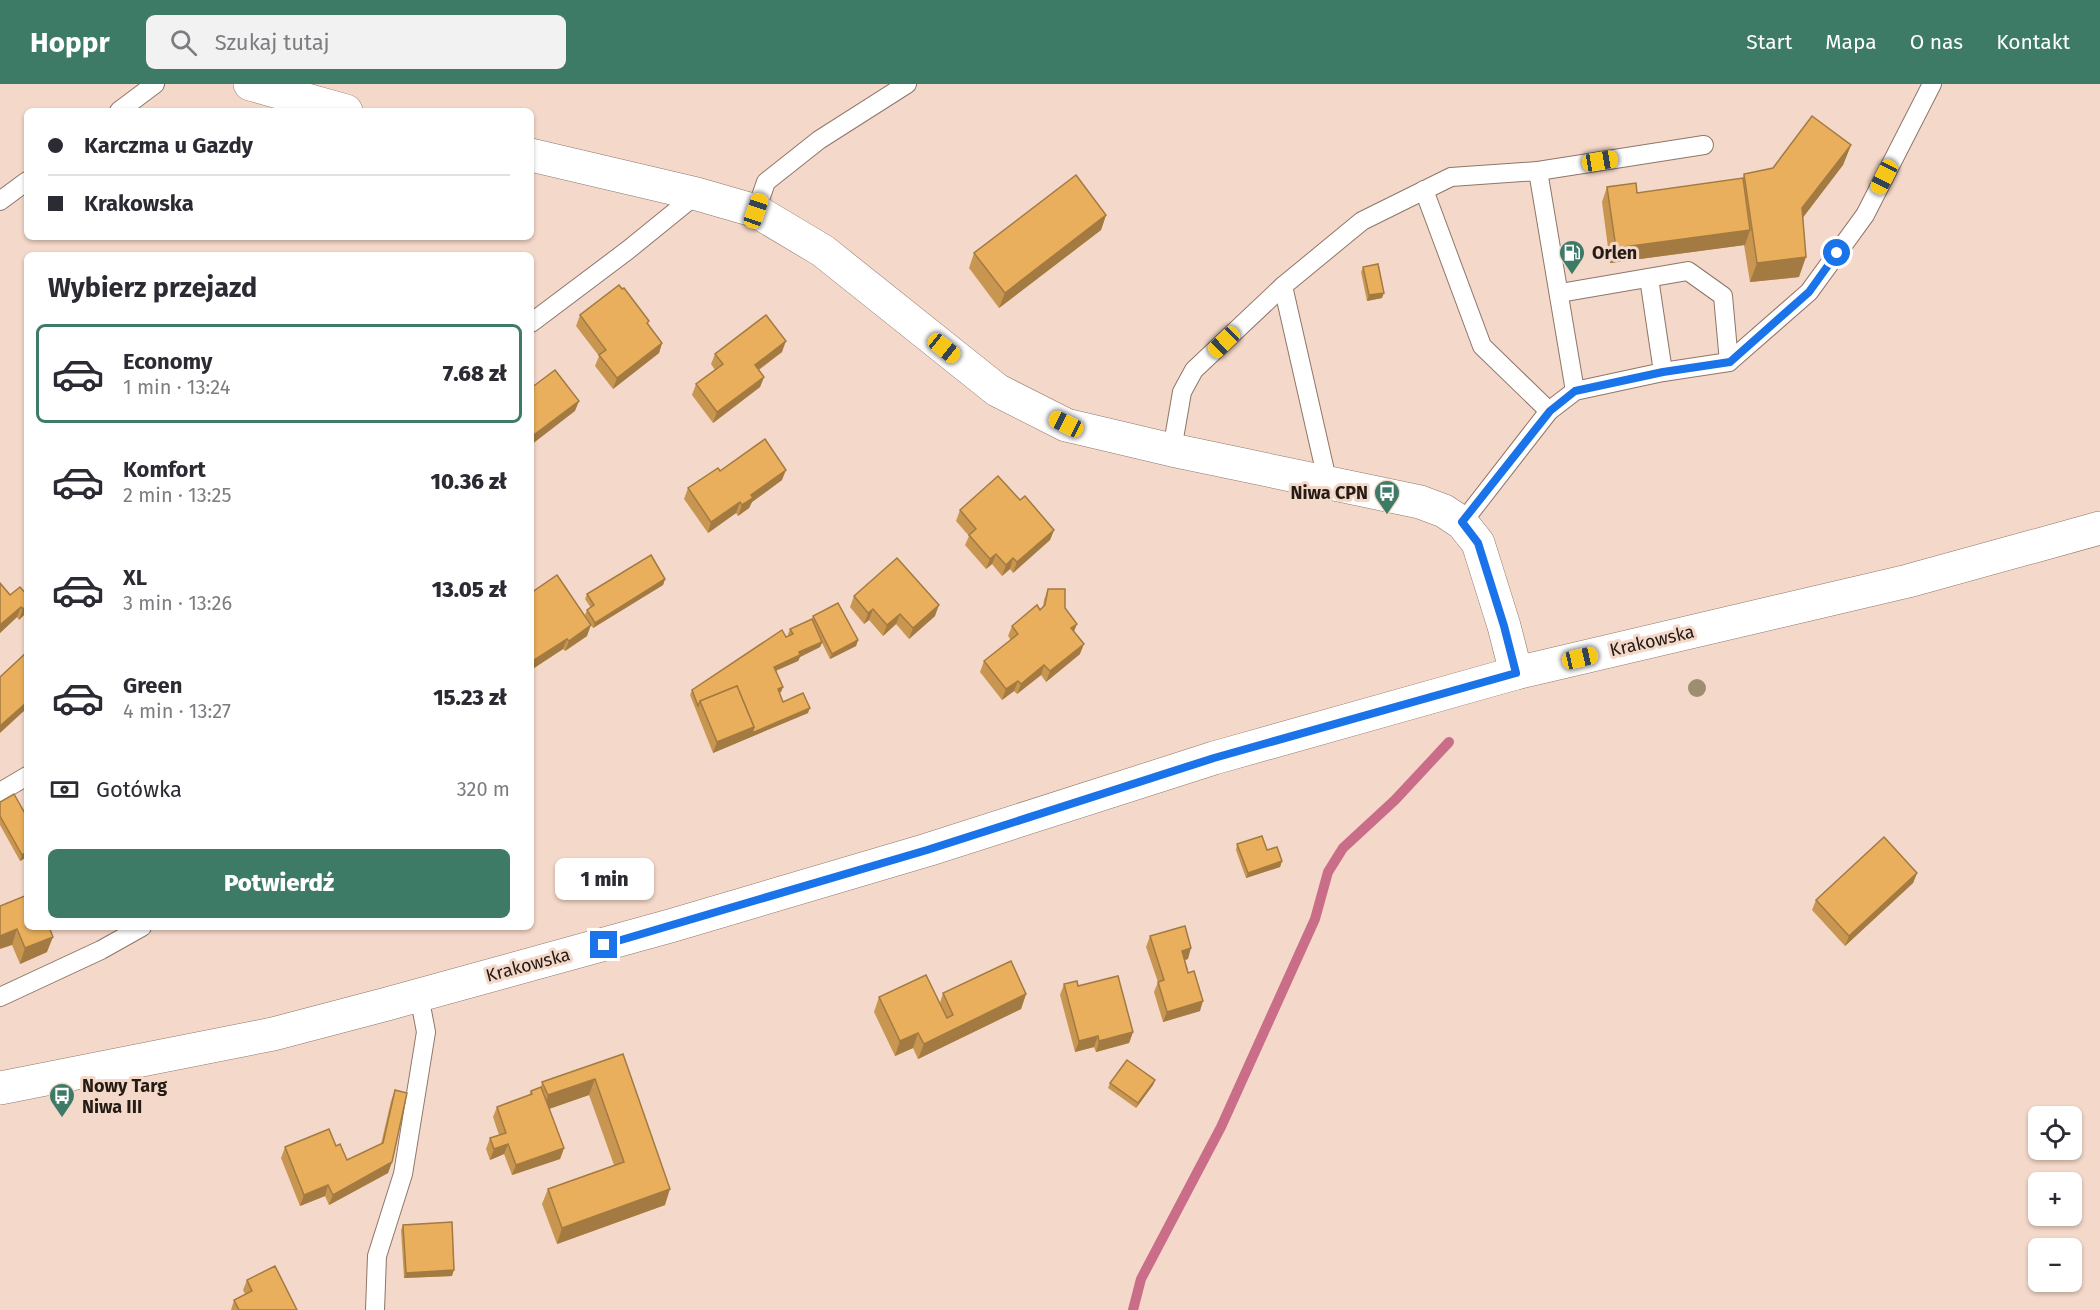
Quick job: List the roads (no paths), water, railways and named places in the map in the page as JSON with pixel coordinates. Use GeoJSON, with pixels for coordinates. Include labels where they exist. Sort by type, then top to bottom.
{"type":"FeatureCollection","features":[{"type":"Feature","properties":{"kind":"main road"},"geometry":{"type":"LineString","coordinates":[[249,84],[335,108]]}},
{"type":"Feature","properties":{"kind":"main road"},"geometry":{"type":"LineString","coordinates":[[534,156],[697,194],[756,211],[823,251],[997,390],[1066,424],[1172,450],[1419,502],[1444,511],[1462,522],[1478,543],[1516,673]]}},
{"type":"Feature","properties":{"kind":"main road","name":"Krakowska"},"geometry":{"type":"LineString","coordinates":[[0,1088],[273,1034],[670,926],[927,850],[1214,758],[1516,673],[1908,581],[2100,528]]}},
{"type":"Feature","properties":{"kind":"lane"},"geometry":{"type":"LineString","coordinates":[[123,108],[155,84]]}},
{"type":"Feature","properties":{"kind":"lane"},"geometry":{"type":"LineString","coordinates":[[756,211],[766,182],[819,140],[907,84]]}},
{"type":"Feature","properties":{"kind":"lane"},"geometry":{"type":"LineString","coordinates":[[1462,522],[1550,411],[1575,391],[1663,372],[1730,362],[1809,292],[1864,215],[1932,84]]}},
{"type":"Feature","properties":{"kind":"lane"},"geometry":{"type":"LineString","coordinates":[[1172,450],[1182,392],[1194,370],[1282,286],[1362,220],[1451,177],[1538,171],[1704,145]]}},
{"type":"Feature","properties":{"kind":"lane"},"geometry":{"type":"LineString","coordinates":[[1538,171],[1575,391]]}},
{"type":"Feature","properties":{"kind":"lane"},"geometry":{"type":"LineString","coordinates":[[0,201],[24,183]]}},
{"type":"Feature","properties":{"kind":"lane"},"geometry":{"type":"LineString","coordinates":[[1424,190],[1482,346],[1550,411]]}},
{"type":"Feature","properties":{"kind":"lane"},"geometry":{"type":"LineString","coordinates":[[534,321],[628,250],[697,194]]}},
{"type":"Feature","properties":{"kind":"lane"},"geometry":{"type":"LineString","coordinates":[[1560,292],[1688,271],[1723,296],[1730,362]]}},
{"type":"Feature","properties":{"kind":"lane"},"geometry":{"type":"LineString","coordinates":[[1649,278],[1663,372]]}},
{"type":"Feature","properties":{"kind":"lane"},"geometry":{"type":"LineString","coordinates":[[1282,286],[1328,484]]}},
{"type":"Feature","properties":{"kind":"lane"},"geometry":{"type":"LineString","coordinates":[[0,792],[24,778]]}},
{"type":"Feature","properties":{"kind":"lane"},"geometry":{"type":"LineString","coordinates":[[0,998],[101,950],[137,930]]}},
{"type":"Feature","properties":{"kind":"lane"},"geometry":{"type":"LineString","coordinates":[[375,1310],[377,1256],[403,1174],[426,1032],[419,995]]}},
{"type":"Feature","properties":{"kind":"waterway"},"geometry":{"type":"LineString","coordinates":[[1133,1310],[1141,1279],[1221,1127],[1315,919],[1328,872],[1343,848],[1395,800],[1449,742]]}},
{"type":"Feature","properties":{"kind":"place","name":"Orlen"},"geometry":{"type":"Point","coordinates":[1572,276]}},
{"type":"Feature","properties":{"kind":"place","name":"Niwa CPN"},"geometry":{"type":"Point","coordinates":[1387,516]}},
{"type":"Feature","properties":{"kind":"place","name":"Nowy Targ Niwa III"},"geometry":{"type":"Point","coordinates":[62,1119]}}]}
